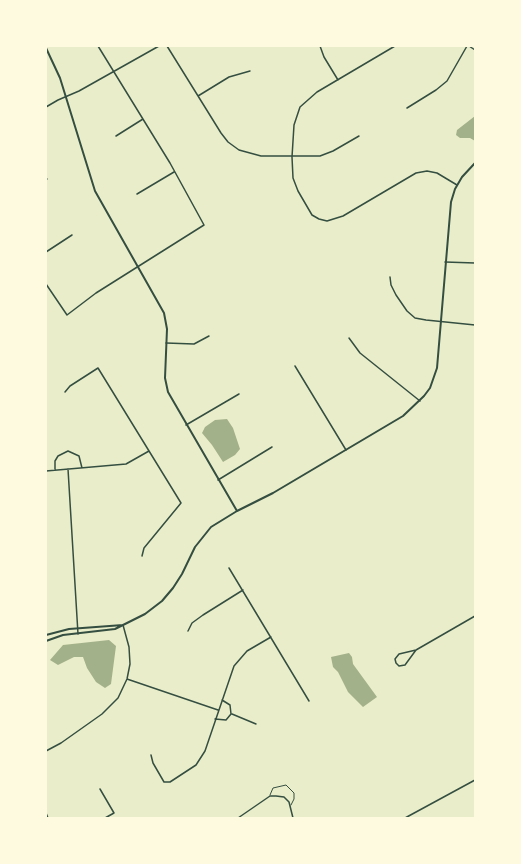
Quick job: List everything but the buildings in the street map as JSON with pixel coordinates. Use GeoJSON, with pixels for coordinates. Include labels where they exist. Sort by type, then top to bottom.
{"type":"FeatureCollection","features":[{"type":"Feature","properties":{"kind":"street"},"geometry":{"type":"LineString","coordinates":[[46,284],[67,315],[96,293],[139,268],[204,225],[143,119],[98,46]]}},
{"type":"Feature","properties":{"kind":"street"},"geometry":{"type":"LineString","coordinates":[[46,107],[79,91],[159,46]]}},
{"type":"Feature","properties":{"kind":"street"},"geometry":{"type":"LineString","coordinates":[[167,46],[221,133],[235,147],[253,155],[292,156],[325,154],[359,136]]}},
{"type":"Feature","properties":{"kind":"street"},"geometry":{"type":"LineString","coordinates":[[320,46],[324,57],[338,80]]}},
{"type":"Feature","properties":{"kind":"street"},"geometry":{"type":"LineString","coordinates":[[395,46],[310,97],[299,110],[294,125],[292,156],[293,178],[298,191],[312,215],[325,221],[343,216],[416,173],[427,171],[437,173],[457,185]]}},
{"type":"Feature","properties":{"kind":"street"},"geometry":{"type":"LineString","coordinates":[[407,108],[436,90],[447,81],[468,46],[475,50]]}},
{"type":"Feature","properties":{"kind":"street"},"geometry":{"type":"LineString","coordinates":[[46,48],[56,67],[95,191],[164,313],[167,329],[166,378],[168,392],[218,480],[237,510]]}},
{"type":"Feature","properties":{"kind":"street"},"geometry":{"type":"LineString","coordinates":[[198,96],[229,77],[250,71]]}},
{"type":"Feature","properties":{"kind":"street"},"geometry":{"type":"LineString","coordinates":[[116,136],[143,119]]}},
{"type":"Feature","properties":{"kind":"street"},"geometry":{"type":"LineString","coordinates":[[46,641],[63,635],[108,631],[119,628],[145,614],[162,601],[182,574],[202,536],[217,523],[237,510],[273,493],[346,450],[408,412],[420,401],[430,388],[437,368],[451,202],[457,185],[475,163]]}},
{"type":"Feature","properties":{"kind":"street"},"geometry":{"type":"LineString","coordinates":[[137,194],[174,172]]}},
{"type":"Feature","properties":{"kind":"street"},"geometry":{"type":"LineString","coordinates":[[46,252],[72,235]]}},
{"type":"Feature","properties":{"kind":"street"},"geometry":{"type":"LineString","coordinates":[[445,262],[475,263]]}},
{"type":"Feature","properties":{"kind":"street"},"geometry":{"type":"LineString","coordinates":[[390,277],[394,292],[409,313],[420,320],[475,325]]}},
{"type":"Feature","properties":{"kind":"street"},"geometry":{"type":"LineString","coordinates":[[166,344],[194,344],[209,336]]}},
{"type":"Feature","properties":{"kind":"street"},"geometry":{"type":"LineString","coordinates":[[349,338],[360,353],[420,401]]}},
{"type":"Feature","properties":{"kind":"street"},"geometry":{"type":"LineString","coordinates":[[295,366],[346,450]]}},
{"type":"Feature","properties":{"kind":"street"},"geometry":{"type":"LineString","coordinates":[[65,392],[70,386],[98,368],[181,503],[144,548],[142,556]]}},
{"type":"Feature","properties":{"kind":"street"},"geometry":{"type":"LineString","coordinates":[[186,425],[239,394]]}},
{"type":"Feature","properties":{"kind":"street"},"geometry":{"type":"LineString","coordinates":[[218,480],[272,447]]}},
{"type":"Feature","properties":{"kind":"street"},"geometry":{"type":"LineString","coordinates":[[55,469],[55,462],[58,456],[68,451],[79,456],[82,468]]}},
{"type":"Feature","properties":{"kind":"street"},"geometry":{"type":"LineString","coordinates":[[46,471],[55,469],[126,464],[149,451]]}},
{"type":"Feature","properties":{"kind":"street"},"geometry":{"type":"LineString","coordinates":[[68,469],[78,634]]}},
{"type":"Feature","properties":{"kind":"street"},"geometry":{"type":"LineString","coordinates":[[229,568],[309,700]]}},
{"type":"Feature","properties":{"kind":"street"},"geometry":{"type":"LineString","coordinates":[[188,631],[192,624],[203,615],[243,590]]}},
{"type":"Feature","properties":{"kind":"street"},"geometry":{"type":"LineString","coordinates":[[416,650],[405,665],[399,666],[395,659],[399,654],[416,650],[475,616]]}},
{"type":"Feature","properties":{"kind":"street"},"geometry":{"type":"LineString","coordinates":[[46,635],[61,630],[123,625]]}},
{"type":"Feature","properties":{"kind":"street"},"geometry":{"type":"LineString","coordinates":[[46,751],[61,743],[108,708],[118,698],[127,679],[130,653],[123,625]]}},
{"type":"Feature","properties":{"kind":"street"},"geometry":{"type":"LineString","coordinates":[[151,754],[164,782],[170,782],[191,769],[199,761],[216,719],[231,673],[237,661],[247,651],[271,637]]}},
{"type":"Feature","properties":{"kind":"street"},"geometry":{"type":"LineString","coordinates":[[127,679],[218,710]]}},
{"type":"Feature","properties":{"kind":"street"},"geometry":{"type":"LineString","coordinates":[[216,719],[226,720],[231,714],[230,705],[222,700]]}},
{"type":"Feature","properties":{"kind":"street"},"geometry":{"type":"LineString","coordinates":[[231,714],[256,724]]}},
{"type":"Feature","properties":{"kind":"street"},"geometry":{"type":"LineString","coordinates":[[405,818],[475,780]]}},
{"type":"Feature","properties":{"kind":"street"},"geometry":{"type":"LineString","coordinates":[[100,789],[114,813],[105,818]]}},
{"type":"Feature","properties":{"kind":"street"},"geometry":{"type":"LineString","coordinates":[[238,818],[270,796],[284,797],[291,805],[294,818]]}},
{"type":"Feature","properties":{"kind":"street"},"geometry":{"type":"LineString","coordinates":[[46,813],[48,818]]}},
{"type":"Feature","properties":{"kind":"lane"},"geometry":{"type":"LineString","coordinates":[[270,796],[273,788],[286,785],[294,793],[294,799],[291,805]]}},
{"type":"Feature","properties":{"kind":"shaded area"},"geometry":{"type":"Polygon","coordinates":[[[475,116],[475,141],[470,138],[460,138],[456,135],[457,130],[475,116]]]}},
{"type":"Feature","properties":{"kind":"shaded area"},"geometry":{"type":"Polygon","coordinates":[[[227,419],[233,428],[240,449],[235,455],[223,462],[202,433],[205,427],[215,420],[227,419]]]}},
{"type":"Feature","properties":{"kind":"shaded area"},"geometry":{"type":"Polygon","coordinates":[[[109,640],[116,646],[111,684],[105,688],[96,682],[87,668],[83,657],[74,657],[58,665],[50,660],[63,645],[109,640]]]}},
{"type":"Feature","properties":{"kind":"shaded area"},"geometry":{"type":"Polygon","coordinates":[[[349,653],[352,657],[353,664],[377,697],[363,707],[348,692],[338,672],[333,667],[331,657],[349,653]]]}}]}
